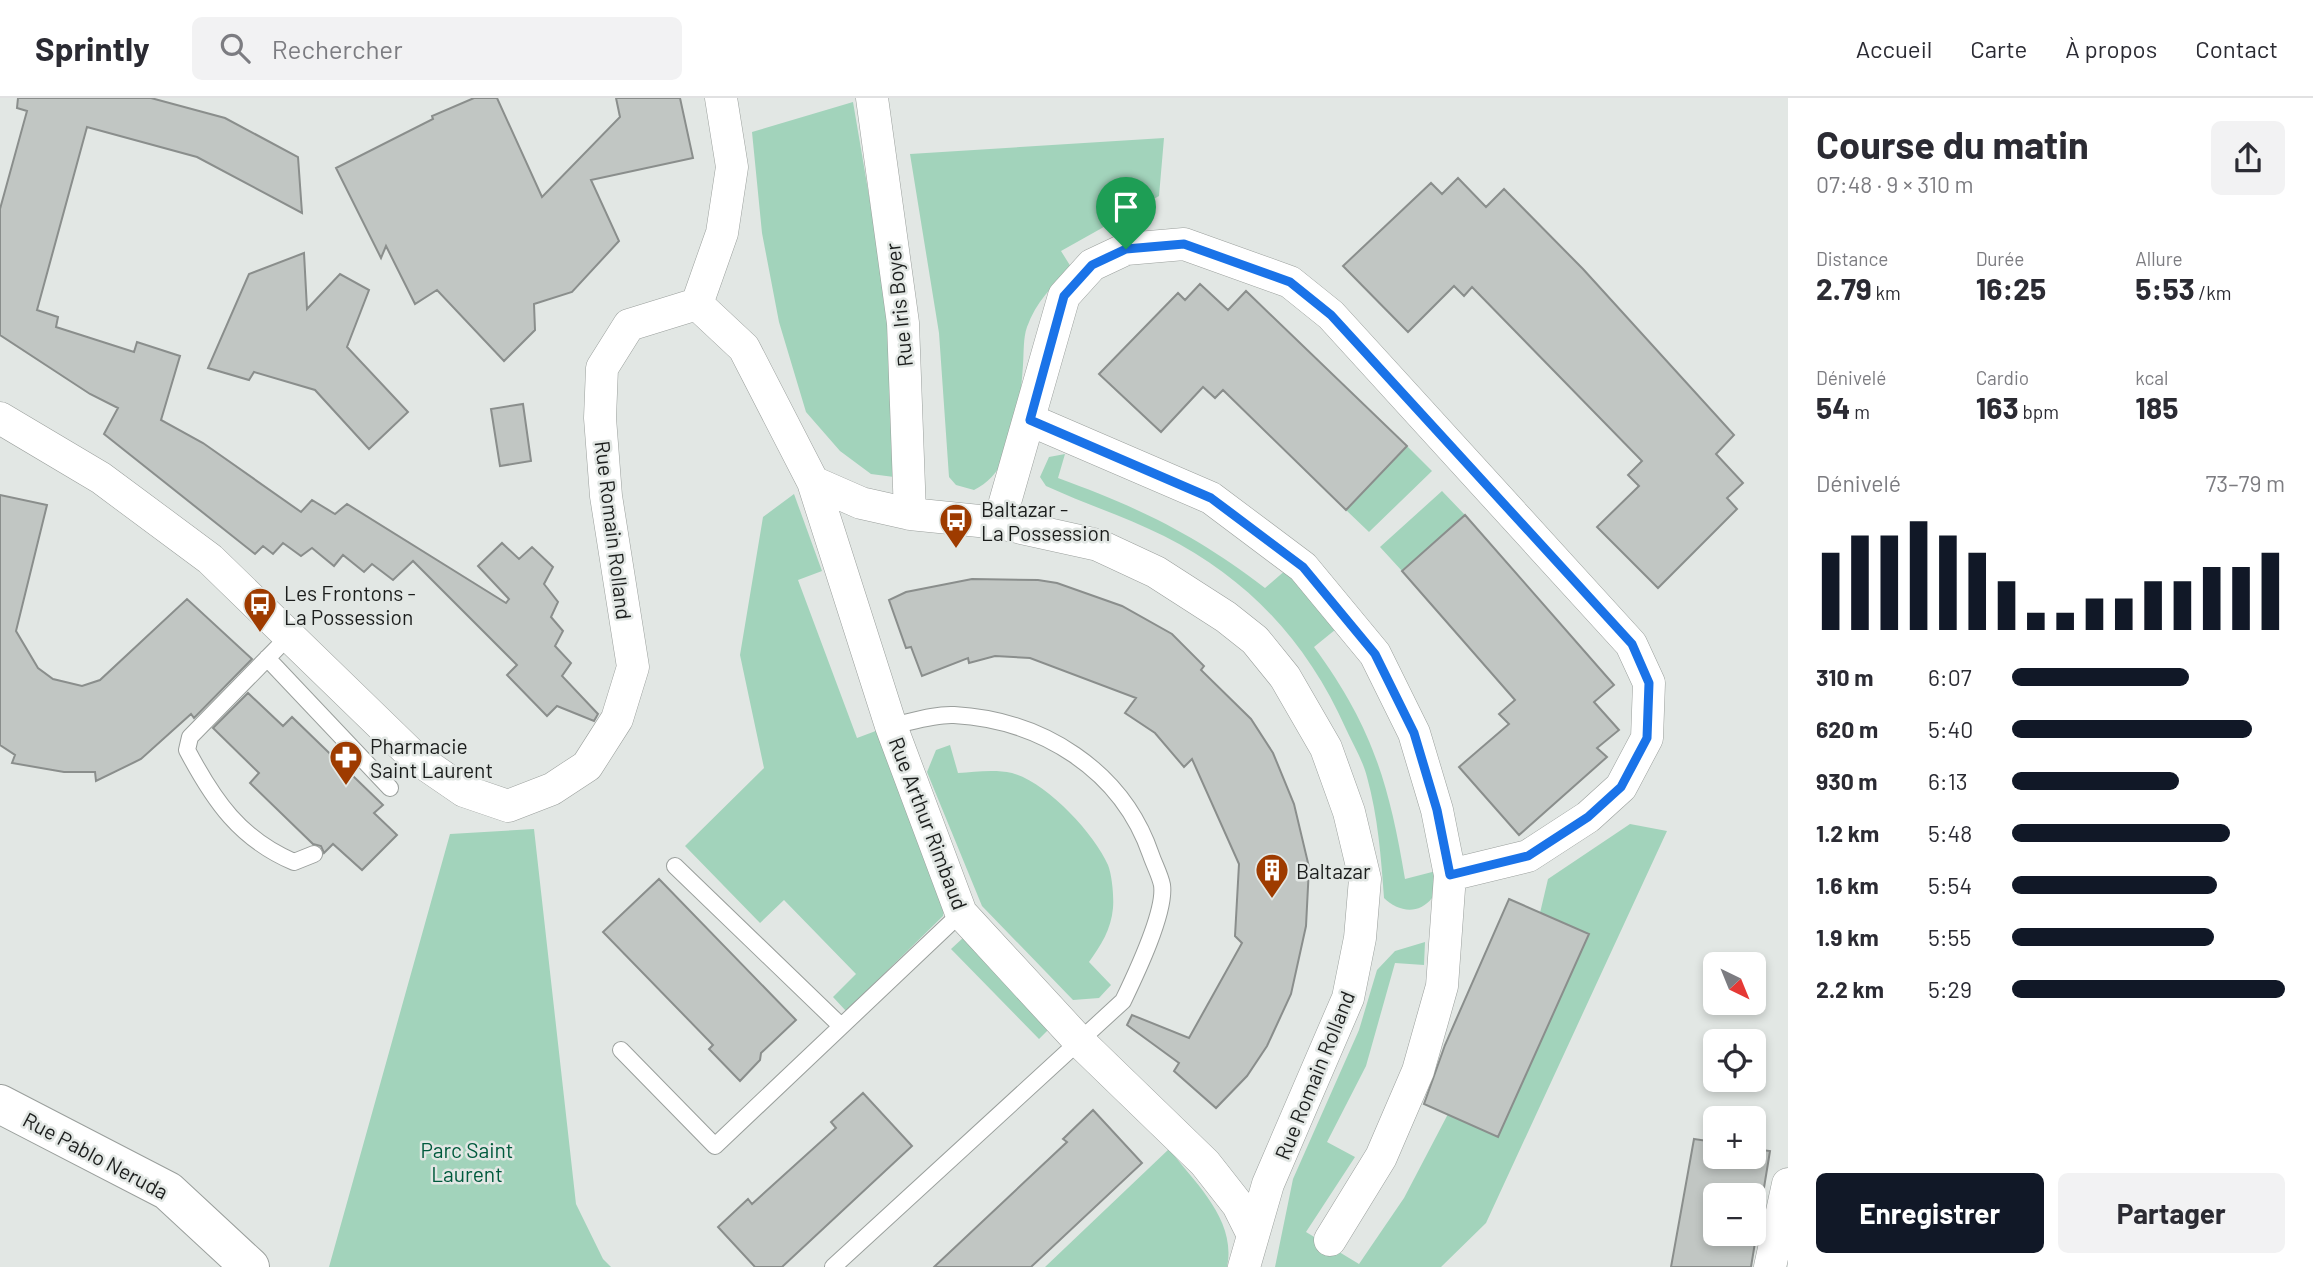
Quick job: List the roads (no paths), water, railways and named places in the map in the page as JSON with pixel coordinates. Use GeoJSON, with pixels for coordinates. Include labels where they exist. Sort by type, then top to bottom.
{"type":"FeatureCollection","features":[{"type":"Feature","properties":{"kind":"main road","name":"Rue Pablo Neruda"},"geometry":{"type":"LineString","coordinates":[[0,1104],[168,1191],[250,1267]]}},
{"type":"Feature","properties":{"kind":"street"},"geometry":{"type":"LineString","coordinates":[[721,98],[732,167],[722,233],[697,304],[744,348],[813,482]]}},
{"type":"Feature","properties":{"kind":"street","name":"Rue Iris Boyer"},"geometry":{"type":"LineString","coordinates":[[872,98],[903,323],[910,513]]}},
{"type":"Feature","properties":{"kind":"street"},"geometry":{"type":"LineString","coordinates":[[999,523],[1064,296],[1092,265],[1126,249],[1184,244],[1290,282],[1340,326],[1632,644],[1649,683],[1647,738],[1621,787],[1588,817],[1528,856],[1450,875]]}},
{"type":"Feature","properties":{"kind":"street","name":"Rue Romain Rolland"},"geometry":{"type":"LineString","coordinates":[[0,418],[101,478],[210,559],[413,756],[464,791],[508,806],[552,789],[587,766],[617,719],[633,667],[606,496],[600,418],[601,368],[629,325],[697,304]]}},
{"type":"Feature","properties":{"kind":"street"},"geometry":{"type":"LineString","coordinates":[[1030,420],[1211,498],[1303,567],[1375,654],[1414,733],[1437,810],[1450,875],[1442,986],[1418,1071],[1381,1157],[1330,1240]]}},
{"type":"Feature","properties":{"kind":"street","name":"Rue Romain Rolland"},"geometry":{"type":"LineString","coordinates":[[813,482],[861,503],[910,513],[999,523],[1098,545],[1156,572],[1226,617],[1255,640],[1285,677],[1326,748],[1349,812],[1366,879],[1360,939],[1348,998],[1268,1184],[1244,1267]]}},
{"type":"Feature","properties":{"kind":"street","name":"Rue Arthur Rimbaud"},"geometry":{"type":"LineString","coordinates":[[813,482],[891,726],[961,913],[1080,1042],[1205,1163],[1238,1205],[1252,1233]]}},
{"type":"Feature","properties":{"kind":"street"},"geometry":{"type":"LineString","coordinates":[[1770,1267],[1788,1184]]}},
{"type":"Feature","properties":{"kind":"lane"},"geometry":{"type":"LineString","coordinates":[[289,636],[190,737],[187,750],[206,785],[245,835],[265,850],[294,862],[314,854]]}},
{"type":"Feature","properties":{"kind":"lane"},"geometry":{"type":"LineString","coordinates":[[267,658],[390,788]]}},
{"type":"Feature","properties":{"kind":"lane"},"geometry":{"type":"LineString","coordinates":[[833,1267],[1123,1001],[1147,951],[1162,887],[1143,830],[1107,778],[1065,749],[1010,722],[951,715],[891,726]]}},
{"type":"Feature","properties":{"kind":"lane"},"geometry":{"type":"LineString","coordinates":[[675,866],[841,1026]]}},
{"type":"Feature","properties":{"kind":"lane"},"geometry":{"type":"LineString","coordinates":[[621,1049],[715,1146],[961,913]]}},
{"type":"Feature","properties":{"kind":"place","name":"Baltazar - La Possession"},"geometry":{"type":"Point","coordinates":[956,550]}},
{"type":"Feature","properties":{"kind":"place","name":"Les Frontons - La Possession"},"geometry":{"type":"Point","coordinates":[260,634]}},
{"type":"Feature","properties":{"kind":"place","name":"Pharmacie Saint Laurent"},"geometry":{"type":"Point","coordinates":[346,787]}},
{"type":"Feature","properties":{"kind":"place","name":"Baltazar"},"geometry":{"type":"Point","coordinates":[1272,900]}},
{"type":"Feature","properties":{"kind":"park label","name":"Parc Saint Laurent"},"geometry":{"type":"Point","coordinates":[467,1161]}}]}
